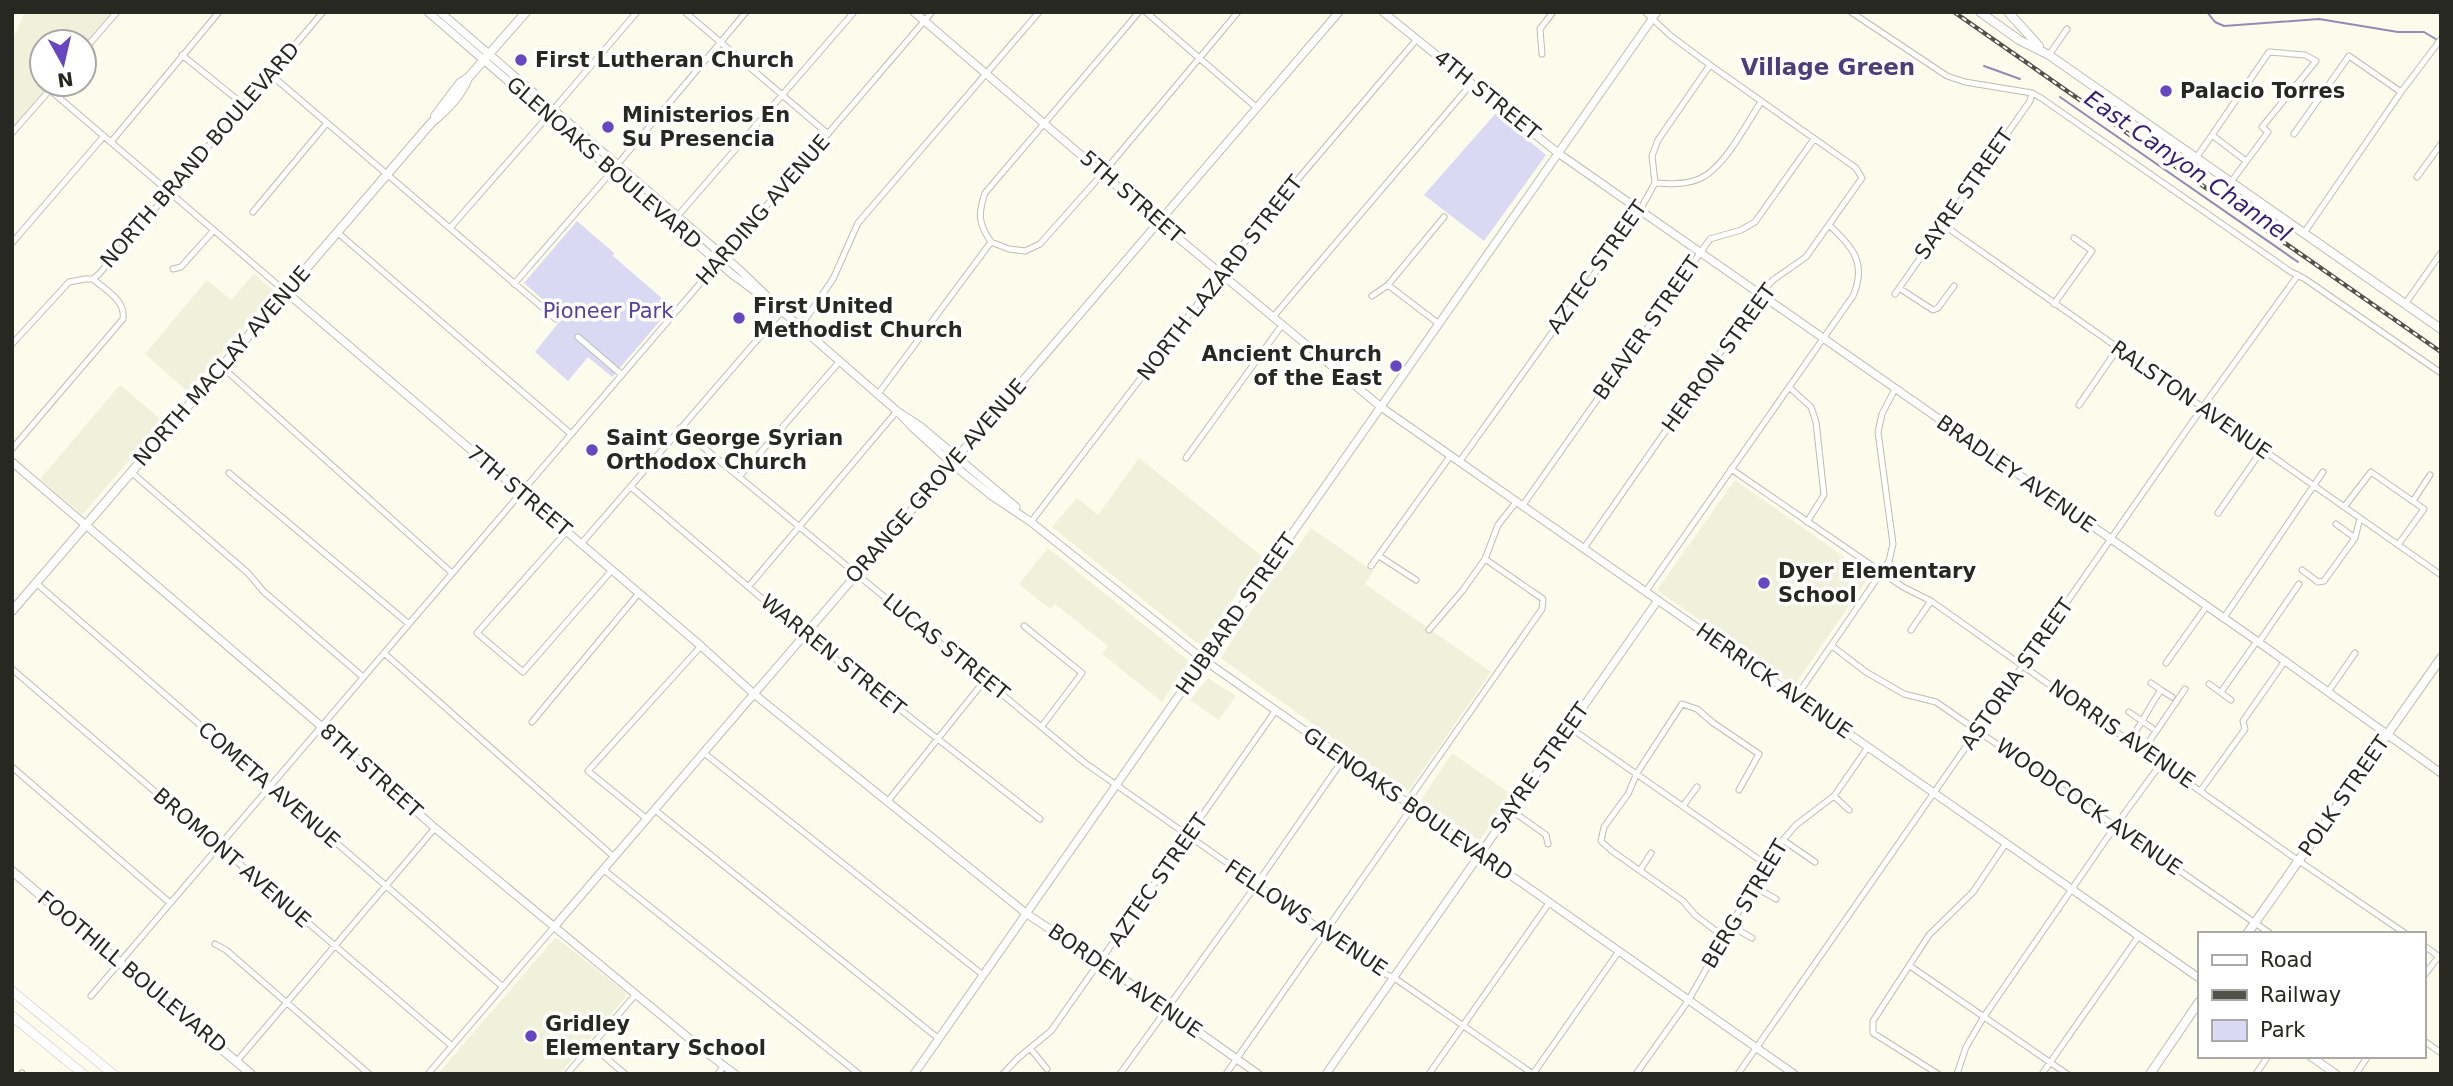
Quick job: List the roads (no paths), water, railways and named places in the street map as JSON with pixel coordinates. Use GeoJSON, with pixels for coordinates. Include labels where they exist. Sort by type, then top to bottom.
{"type":"FeatureCollection","features":[{"type":"Feature","properties":{"kind":"highway"},"geometry":{"type":"LineString","coordinates":[[12,983],[40,1014]]}},
{"type":"Feature","properties":{"kind":"highway"},"geometry":{"type":"LineString","coordinates":[[12,990],[113,1074]]}},
{"type":"Feature","properties":{"kind":"highway"},"geometry":{"type":"LineString","coordinates":[[12,1017],[83,1074]]}},
{"type":"Feature","properties":{"kind":"main road","name":"NORTH MACLAY AVENUE"},"geometry":{"type":"LineString","coordinates":[[12,611],[432,122],[447,109],[464,88],[468,78],[526,12]]}},
{"type":"Feature","properties":{"kind":"main road"},"geometry":{"type":"LineString","coordinates":[[1980,12],[2019,40],[2049,55],[2441,329]]}},
{"type":"Feature","properties":{"kind":"main road"},"geometry":{"type":"LineString","coordinates":[[2008,12],[2049,55]]}},
{"type":"Feature","properties":{"kind":"main road","name":"POLK STREET"},"geometry":{"type":"LineString","coordinates":[[2248,932],[2441,658]]}},
{"type":"Feature","properties":{"kind":"main road","name":"FOOTHILL BOULEVARD"},"geometry":{"type":"LineString","coordinates":[[12,871],[251,1074]]}},
{"type":"Feature","properties":{"kind":"main road"},"geometry":{"type":"LineString","coordinates":[[2150,1074],[2198,1003]]}},
{"type":"Feature","properties":{"kind":"street"},"geometry":{"type":"LineString","coordinates":[[98,34],[117,12]]}},
{"type":"Feature","properties":{"kind":"street"},"geometry":{"type":"LineString","coordinates":[[111,142],[219,12]]}},
{"type":"Feature","properties":{"kind":"street","name":"NORTH BRAND BOULEVARD"},"geometry":{"type":"LineString","coordinates":[[12,344],[68,282],[93,279],[323,12]]}},
{"type":"Feature","properties":{"kind":"street","name":"GLENOAKS BOULEVARD"},"geometry":{"type":"LineString","coordinates":[[428,12],[486,57],[721,259],[761,297],[782,311],[897,411],[917,424],[955,460],[996,488],[1031,522],[1203,660],[1794,1074]]}},
{"type":"Feature","properties":{"kind":"street","name":"GLENOAKS BOULEVARD"},"geometry":{"type":"LineString","coordinates":[[440,12],[486,57]]}},
{"type":"Feature","properties":{"kind":"street"},"geometry":{"type":"LineString","coordinates":[[450,229],[637,12]]}},
{"type":"Feature","properties":{"kind":"street"},"geometry":{"type":"LineString","coordinates":[[685,12],[828,134]]}},
{"type":"Feature","properties":{"kind":"street"},"geometry":{"type":"LineString","coordinates":[[514,284],[746,12]]}},
{"type":"Feature","properties":{"kind":"street"},"geometry":{"type":"LineString","coordinates":[[675,220],[854,12]]}},
{"type":"Feature","properties":{"kind":"street","name":"5TH STREET"},"geometry":{"type":"LineString","coordinates":[[914,12],[1349,382]]}},
{"type":"Feature","properties":{"kind":"street","name":"HARDING AVENUE"},"geometry":{"type":"LineString","coordinates":[[91,996],[932,12]]}},
{"type":"Feature","properties":{"kind":"street"},"geometry":{"type":"LineString","coordinates":[[800,327],[833,279],[858,223],[1038,12]]}},
{"type":"Feature","properties":{"kind":"street"},"geometry":{"type":"LineString","coordinates":[[1139,12],[985,192],[979,211],[982,229],[991,242],[1009,249],[1025,251],[1040,244],[1238,12]]}},
{"type":"Feature","properties":{"kind":"street"},"geometry":{"type":"LineString","coordinates":[[1146,12],[1257,108]]}},
{"type":"Feature","properties":{"kind":"street","name":"ORANGE GROVE AVENUE"},"geometry":{"type":"LineString","coordinates":[[428,1074],[1339,12]]}},
{"type":"Feature","properties":{"kind":"street","name":"4TH STREET"},"geometry":{"type":"LineString","coordinates":[[1383,12],[1591,177]]}},
{"type":"Feature","properties":{"kind":"street"},"geometry":{"type":"LineString","coordinates":[[1542,54],[1539,29],[1553,12]]}},
{"type":"Feature","properties":{"kind":"street"},"geometry":{"type":"LineString","coordinates":[[1645,12],[1655,15],[1671,36],[1814,139]]}},
{"type":"Feature","properties":{"kind":"street"},"geometry":{"type":"LineString","coordinates":[[1851,12],[1947,76],[1965,82],[2032,93],[2441,373]]}},
{"type":"Feature","properties":{"kind":"street"},"geometry":{"type":"LineString","coordinates":[[1986,12],[2031,45]]}},
{"type":"Feature","properties":{"kind":"street","name":"HUBBARD STREET"},"geometry":{"type":"LineString","coordinates":[[915,1074],[1655,15]]}},
{"type":"Feature","properties":{"kind":"street"},"geometry":{"type":"LineString","coordinates":[[2049,55],[2067,29]]}},
{"type":"Feature","properties":{"kind":"street","name":"NORTH LAZARD STREET"},"geometry":{"type":"LineString","coordinates":[[1031,522],[1220,272],[1417,39]]}},
{"type":"Feature","properties":{"kind":"street"},"geometry":{"type":"LineString","coordinates":[[2304,233],[2401,93],[2440,43]]}},
{"type":"Feature","properties":{"kind":"street"},"geometry":{"type":"LineString","coordinates":[[2196,158],[2269,52],[2305,55],[2316,61],[2262,127],[2268,131],[2231,182]]}},
{"type":"Feature","properties":{"kind":"street"},"geometry":{"type":"LineString","coordinates":[[182,55],[244,105]]}},
{"type":"Feature","properties":{"kind":"street"},"geometry":{"type":"LineString","coordinates":[[2294,134],[2349,56],[2401,93]]}},
{"type":"Feature","properties":{"kind":"street","name":"AZTEC STREET"},"geometry":{"type":"LineString","coordinates":[[1460,461],[1640,210],[1655,183],[1652,156],[1658,140],[1710,65]]}},
{"type":"Feature","properties":{"kind":"street"},"geometry":{"type":"LineString","coordinates":[[270,74],[556,319]]}},
{"type":"Feature","properties":{"kind":"street"},"geometry":{"type":"LineString","coordinates":[[1272,317],[1472,83]]}},
{"type":"Feature","properties":{"kind":"street","name":"SAYRE STREET"},"geometry":{"type":"LineString","coordinates":[[1895,294],[2030,101],[2032,93]]}},
{"type":"Feature","properties":{"kind":"street"},"geometry":{"type":"LineString","coordinates":[[12,133],[43,98]]}},
{"type":"Feature","properties":{"kind":"street","name":"7TH STREET"},"geometry":{"type":"LineString","coordinates":[[59,98],[754,694],[994,885]]}},
{"type":"Feature","properties":{"kind":"street"},"geometry":{"type":"LineString","coordinates":[[1655,183],[1680,184],[1701,179],[1717,167],[1761,102]]}},
{"type":"Feature","properties":{"kind":"street"},"geometry":{"type":"LineString","coordinates":[[253,212],[327,123]]}},
{"type":"Feature","properties":{"kind":"street"},"geometry":{"type":"LineString","coordinates":[[2212,135],[2246,161]]}},
{"type":"Feature","properties":{"kind":"street"},"geometry":{"type":"LineString","coordinates":[[12,243],[104,136]]}},
{"type":"Feature","properties":{"kind":"street","name":"HERRON STREET"},"geometry":{"type":"LineString","coordinates":[[1584,548],[1761,294],[1773,280],[1806,257],[1862,177],[1858,170],[1814,139]]}},
{"type":"Feature","properties":{"kind":"street","name":"BEAVER STREET"},"geometry":{"type":"LineString","coordinates":[[1429,631],[1485,559],[1498,525],[1520,503],[1710,239],[1741,230],[1755,222],[1814,139]]}},
{"type":"Feature","properties":{"kind":"street"},"geometry":{"type":"LineString","coordinates":[[2417,177],[2441,144]]}},
{"type":"Feature","properties":{"kind":"street","name":"BRADLEY AVENUE"},"geometry":{"type":"LineString","coordinates":[[1591,177],[2258,642],[2441,773]]}},
{"type":"Feature","properties":{"kind":"street"},"geometry":{"type":"LineString","coordinates":[[1372,296],[1388,285],[1444,217]]}},
{"type":"Feature","properties":{"kind":"street","name":"RALSTON AVENUE"},"geometry":{"type":"LineString","coordinates":[[1942,224],[2441,575]]}},
{"type":"Feature","properties":{"kind":"street"},"geometry":{"type":"LineString","coordinates":[[1646,591],[1853,296],[1859,281],[1858,262],[1850,244],[1829,225]]}},
{"type":"Feature","properties":{"kind":"street"},"geometry":{"type":"LineString","coordinates":[[173,269],[181,268],[214,230]]}},
{"type":"Feature","properties":{"kind":"street"},"geometry":{"type":"LineString","coordinates":[[337,232],[570,434]]}},
{"type":"Feature","properties":{"kind":"street"},"geometry":{"type":"LineString","coordinates":[[2054,304],[2092,251],[2074,238]]}},
{"type":"Feature","properties":{"kind":"street"},"geometry":{"type":"LineString","coordinates":[[878,394],[991,242]]}},
{"type":"Feature","properties":{"kind":"street"},"geometry":{"type":"LineString","coordinates":[[2406,304],[2441,253]]}},
{"type":"Feature","properties":{"kind":"street","name":"ASTORIA STREET"},"geometry":{"type":"LineString","coordinates":[[1738,1074],[2022,665],[2298,275]]}},
{"type":"Feature","properties":{"kind":"street"},"geometry":{"type":"LineString","coordinates":[[12,449],[123,319],[124,310],[120,303],[93,279]]}},
{"type":"Feature","properties":{"kind":"street"},"geometry":{"type":"LineString","coordinates":[[1388,285],[1439,324]]}},
{"type":"Feature","properties":{"kind":"street"},"geometry":{"type":"LineString","coordinates":[[1899,288],[1933,310],[1938,308],[1954,286]]}},
{"type":"Feature","properties":{"kind":"street"},"geometry":{"type":"LineString","coordinates":[[581,544],[782,311]]}},
{"type":"Feature","properties":{"kind":"street"},"geometry":{"type":"LineString","coordinates":[[1186,458],[1282,325]]}},
{"type":"Feature","properties":{"kind":"street"},"geometry":{"type":"LineString","coordinates":[[578,337],[622,375]]}},
{"type":"Feature","properties":{"kind":"street"},"geometry":{"type":"LineString","coordinates":[[2079,405],[2118,348]]}},
{"type":"Feature","properties":{"kind":"street"},"geometry":{"type":"LineString","coordinates":[[739,477],[840,361]]}},
{"type":"Feature","properties":{"kind":"street"},"geometry":{"type":"LineString","coordinates":[[221,366],[452,573]]}},
{"type":"Feature","properties":{"kind":"street","name":"HERRICK AVENUE"},"geometry":{"type":"LineString","coordinates":[[1349,382],[2198,977]]}},
{"type":"Feature","properties":{"kind":"street"},"geometry":{"type":"LineString","coordinates":[[1788,387],[1811,407],[1816,422],[1824,495],[1807,522]]}},
{"type":"Feature","properties":{"kind":"street"},"geometry":{"type":"LineString","coordinates":[[1796,697],[1889,561],[1893,544],[1878,432],[1882,414],[1895,389]]}},
{"type":"Feature","properties":{"kind":"street"},"geometry":{"type":"LineString","coordinates":[[749,586],[897,411]]}},
{"type":"Feature","properties":{"kind":"street","name":"LUCAS STREET"},"geometry":{"type":"LineString","coordinates":[[680,428],[1082,760]]}},
{"type":"Feature","properties":{"kind":"street"},"geometry":{"type":"LineString","coordinates":[[2218,513],[2262,450]]}},
{"type":"Feature","properties":{"kind":"street"},"geometry":{"type":"LineString","coordinates":[[1371,565],[1451,455]]}},
{"type":"Feature","properties":{"kind":"street","name":"8TH STREET"},"geometry":{"type":"LineString","coordinates":[[12,462],[321,726],[435,828],[735,1074]]}},
{"type":"Feature","properties":{"kind":"street","name":"NORRIS AVENUE"},"geometry":{"type":"LineString","coordinates":[[1731,469],[1881,573],[1931,601],[2403,932]]}},
{"type":"Feature","properties":{"kind":"street"},"geometry":{"type":"LineString","coordinates":[[131,472],[363,677]]}},
{"type":"Feature","properties":{"kind":"street"},"geometry":{"type":"LineString","coordinates":[[2222,619],[2323,472]]}},
{"type":"Feature","properties":{"kind":"street"},"geometry":{"type":"LineString","coordinates":[[2344,507],[2371,472],[2424,509],[2398,545]]}},
{"type":"Feature","properties":{"kind":"street"},"geometry":{"type":"LineString","coordinates":[[229,473],[409,624]]}},
{"type":"Feature","properties":{"kind":"street"},"geometry":{"type":"LineString","coordinates":[[2413,502],[2430,475]]}},
{"type":"Feature","properties":{"kind":"street","name":"WARREN STREET"},"geometry":{"type":"LineString","coordinates":[[631,487],[805,635],[1040,820]]}},
{"type":"Feature","properties":{"kind":"street"},"geometry":{"type":"LineString","coordinates":[[2302,570],[2318,582],[2325,581],[2355,538],[2360,518]]}},
{"type":"Feature","properties":{"kind":"street"},"geometry":{"type":"LineString","coordinates":[[2336,523],[2355,538]]}},
{"type":"Feature","properties":{"kind":"street"},"geometry":{"type":"LineString","coordinates":[[567,531],[477,633],[523,672],[612,570]]}},
{"type":"Feature","properties":{"kind":"street"},"geometry":{"type":"LineString","coordinates":[[1379,556],[1416,580]]}},
{"type":"Feature","properties":{"kind":"street"},"geometry":{"type":"LineString","coordinates":[[1226,1074],[1542,609],[1543,599],[1485,559]]}},
{"type":"Feature","properties":{"kind":"street","name":"COMETA AVENUE"},"geometry":{"type":"LineString","coordinates":[[36,583],[503,987]]}},
{"type":"Feature","properties":{"kind":"street"},"geometry":{"type":"LineString","coordinates":[[2221,692],[2299,584]]}},
{"type":"Feature","properties":{"kind":"street"},"geometry":{"type":"LineString","coordinates":[[532,722],[639,593]]}},
{"type":"Feature","properties":{"kind":"street","name":"SAYRE STREET"},"geometry":{"type":"LineString","coordinates":[[1326,1074],[1658,600]]}},
{"type":"Feature","properties":{"kind":"street"},"geometry":{"type":"LineString","coordinates":[[1911,630],[1931,601]]}},
{"type":"Feature","properties":{"kind":"street"},"geometry":{"type":"LineString","coordinates":[[2166,663],[2206,607]]}},
{"type":"Feature","properties":{"kind":"street"},"geometry":{"type":"LineString","coordinates":[[1024,626],[1082,673],[1042,726]]}},
{"type":"Feature","properties":{"kind":"street"},"geometry":{"type":"LineString","coordinates":[[647,819],[588,771],[701,646]]}},
{"type":"Feature","properties":{"kind":"street","name":"WOODCOCK AVENUE"},"geometry":{"type":"LineString","coordinates":[[1832,646],[1866,672],[1904,694],[1936,702],[2268,932]]}},
{"type":"Feature","properties":{"kind":"street"},"geometry":{"type":"LineString","coordinates":[[384,653],[614,857]]}},
{"type":"Feature","properties":{"kind":"street"},"geometry":{"type":"LineString","coordinates":[[2328,692],[2355,653]]}},
{"type":"Feature","properties":{"kind":"street"},"geometry":{"type":"LineString","coordinates":[[2201,790],[2245,729],[2243,721],[2285,661]]}},
{"type":"Feature","properties":{"kind":"street","name":"BROMONT AVENUE"},"geometry":{"type":"LineString","coordinates":[[12,669],[452,1046]]}},
{"type":"Feature","properties":{"kind":"street"},"geometry":{"type":"LineString","coordinates":[[888,801],[985,680]]}},
{"type":"Feature","properties":{"kind":"street"},"geometry":{"type":"LineString","coordinates":[[2151,683],[2172,697]]}},
{"type":"Feature","properties":{"kind":"street"},"geometry":{"type":"LineString","coordinates":[[2209,684],[2231,700]]}},
{"type":"Feature","properties":{"kind":"street"},"geometry":{"type":"LineString","coordinates":[[2144,749],[2185,689]]}},
{"type":"Feature","properties":{"kind":"street"},"geometry":{"type":"LineString","coordinates":[[2130,740],[2144,722],[2147,711],[2161,690]]}},
{"type":"Feature","properties":{"kind":"street"},"geometry":{"type":"LineString","coordinates":[[1724,937],[1695,915],[1683,901],[1601,841],[1604,827],[1628,794],[1637,774],[1682,705],[1697,709],[1759,754],[1739,790]]}},
{"type":"Feature","properties":{"kind":"street","name":"AZTEC STREET"},"geometry":{"type":"LineString","coordinates":[[1003,1074],[1051,1031],[1276,710]]}},
{"type":"Feature","properties":{"kind":"street"},"geometry":{"type":"LineString","coordinates":[[2129,712],[2152,728]]}},
{"type":"Feature","properties":{"kind":"street"},"geometry":{"type":"LineString","coordinates":[[1569,727],[1767,865]]}},
{"type":"Feature","properties":{"kind":"street","name":"BERG STREET"},"geometry":{"type":"LineString","coordinates":[[1636,1074],[1688,1001],[1753,886],[1783,840],[1796,825],[1834,796],[1868,747]]}},
{"type":"Feature","properties":{"kind":"street"},"geometry":{"type":"LineString","coordinates":[[704,753],[983,975]]}},
{"type":"Feature","properties":{"kind":"street"},"geometry":{"type":"LineString","coordinates":[[1120,1074],[1344,758]]}},
{"type":"Feature","properties":{"kind":"street","name":"FELLOWS AVENUE"},"geometry":{"type":"LineString","coordinates":[[1082,760],[1256,885],[1533,1074]]}},
{"type":"Feature","properties":{"kind":"street"},"geometry":{"type":"LineString","coordinates":[[1957,1074],[1966,1046],[1984,1015],[2162,762]]}},
{"type":"Feature","properties":{"kind":"street"},"geometry":{"type":"LineString","coordinates":[[12,767],[170,902]]}},
{"type":"Feature","properties":{"kind":"street"},"geometry":{"type":"LineString","coordinates":[[1683,806],[1697,787]]}},
{"type":"Feature","properties":{"kind":"street"},"geometry":{"type":"LineString","coordinates":[[1834,796],[1849,810]]}},
{"type":"Feature","properties":{"kind":"street"},"geometry":{"type":"LineString","coordinates":[[655,810],[939,1039]]}},
{"type":"Feature","properties":{"kind":"street"},"geometry":{"type":"LineString","coordinates":[[1511,810],[1546,835],[1548,844]]}},
{"type":"Feature","properties":{"kind":"street"},"geometry":{"type":"LineString","coordinates":[[237,1061],[435,828]]}},
{"type":"Feature","properties":{"kind":"street"},"geometry":{"type":"LineString","coordinates":[[1783,840],[1815,862]]}},
{"type":"Feature","properties":{"kind":"street"},"geometry":{"type":"LineString","coordinates":[[1938,1074],[1873,1033],[1873,1021],[1930,935],[1973,892],[2006,843]]}},
{"type":"Feature","properties":{"kind":"street"},"geometry":{"type":"LineString","coordinates":[[1640,869],[1651,853]]}},
{"type":"Feature","properties":{"kind":"street"},"geometry":{"type":"LineString","coordinates":[[604,870],[859,1074]]}},
{"type":"Feature","properties":{"kind":"street","name":"BORDEN AVENUE"},"geometry":{"type":"LineString","coordinates":[[994,885],[1027,914],[1100,962],[1258,1074]]}},
{"type":"Feature","properties":{"kind":"street"},"geometry":{"type":"LineString","coordinates":[[1753,886],[1776,899]]}},
{"type":"Feature","properties":{"kind":"street"},"geometry":{"type":"LineString","coordinates":[[1429,1074],[1549,903]]}},
{"type":"Feature","properties":{"kind":"street"},"geometry":{"type":"LineString","coordinates":[[1731,926],[1752,938]]}},
{"type":"Feature","properties":{"kind":"street"},"geometry":{"type":"LineString","coordinates":[[2042,1074],[2138,937]]}},
{"type":"Feature","properties":{"kind":"street"},"geometry":{"type":"LineString","coordinates":[[215,944],[226,950],[369,1074]]}},
{"type":"Feature","properties":{"kind":"street"},"geometry":{"type":"LineString","coordinates":[[2425,947],[2440,957],[2425,975]]}},
{"type":"Feature","properties":{"kind":"street"},"geometry":{"type":"LineString","coordinates":[[1533,1074],[1619,951]]}},
{"type":"Feature","properties":{"kind":"street"},"geometry":{"type":"LineString","coordinates":[[1910,966],[2067,1074]]}},
{"type":"Feature","properties":{"kind":"street"},"geometry":{"type":"LineString","coordinates":[[567,1074],[636,994]]}},
{"type":"Feature","properties":{"kind":"street"},"geometry":{"type":"LineString","coordinates":[[2425,1041],[2441,1053]]}},
{"type":"Feature","properties":{"kind":"street"},"geometry":{"type":"LineString","coordinates":[[592,1046],[625,1074]]}},
{"type":"Feature","properties":{"kind":"street"},"geometry":{"type":"LineString","coordinates":[[1030,1048],[1046,1069]]}},
{"type":"Feature","properties":{"kind":"street"},"geometry":{"type":"LineString","coordinates":[[2256,1074],[2268,1058]]}},
{"type":"Feature","properties":{"kind":"street"},"geometry":{"type":"LineString","coordinates":[[2313,1058],[2336,1074]]}},
{"type":"Feature","properties":{"kind":"street"},"geometry":{"type":"LineString","coordinates":[[2356,1074],[2367,1058]]}},
{"type":"Feature","properties":{"kind":"street"},"geometry":{"type":"LineString","coordinates":[[718,1074],[724,1065]]}},
{"type":"Feature","properties":{"kind":"waterway"},"geometry":{"type":"LineString","coordinates":[[2207,12],[2215,22],[2224,26],[2319,19],[2398,32],[2424,32],[2439,41]]}},
{"type":"Feature","properties":{"kind":"waterway","name":"East Canyon Channel"},"geometry":{"type":"LineString","coordinates":[[1984,66],[2020,79]]}},
{"type":"Feature","properties":{"kind":"waterway","name":"East Canyon Channel"},"geometry":{"type":"LineString","coordinates":[[2060,97],[2298,262]]}},
{"type":"Feature","properties":{"kind":"railway"},"geometry":{"type":"LineString","coordinates":[[1954,12],[2441,352]]}},
{"type":"Feature","properties":{"kind":"place","name":"First Lutheran Church"},"geometry":{"type":"Point","coordinates":[521,60]}},
{"type":"Feature","properties":{"kind":"place","name":"Palacio Torres"},"geometry":{"type":"Point","coordinates":[2166,91]}},
{"type":"Feature","properties":{"kind":"place","name":"Ministerios En Su Presencia"},"geometry":{"type":"Point","coordinates":[608,127]}},
{"type":"Feature","properties":{"kind":"place","name":"First United Methodist Church"},"geometry":{"type":"Point","coordinates":[739,318]}},
{"type":"Feature","properties":{"kind":"place","name":"Ancient Church of the East"},"geometry":{"type":"Point","coordinates":[1396,366]}},
{"type":"Feature","properties":{"kind":"place","name":"Saint George Syrian Orthodox Church"},"geometry":{"type":"Point","coordinates":[592,450]}},
{"type":"Feature","properties":{"kind":"place","name":"Dyer Elementary School"},"geometry":{"type":"Point","coordinates":[1764,583]}},
{"type":"Feature","properties":{"kind":"place","name":"Gridley Elementary School"},"geometry":{"type":"Point","coordinates":[531,1036]}},
{"type":"Feature","properties":{"kind":"district","name":"Village Green"},"geometry":{"type":"Point","coordinates":[1828,67]}},
{"type":"Feature","properties":{"kind":"park label","name":"Pioneer Park"},"geometry":{"type":"Point","coordinates":[608,311]}}]}
